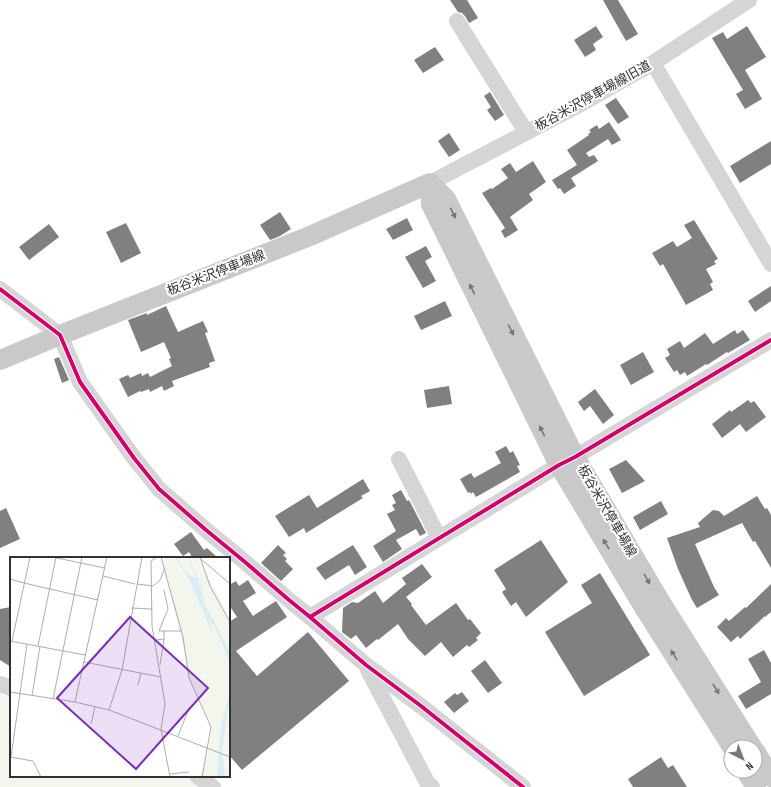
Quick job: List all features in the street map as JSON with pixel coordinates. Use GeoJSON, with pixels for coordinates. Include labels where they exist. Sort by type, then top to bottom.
{"type":"FeatureCollection","features":[{"type":"Feature","properties":{"kind":"main road","name":"板谷米沢停車場線"},"geometry":{"type":"LineString","coordinates":[[0,360],[310,236],[430,183],[446,199],[567,461],[646,609],[727,739]]}},
{"type":"Feature","properties":{"kind":"main road","name":"板谷米沢停車場線"},"geometry":{"type":"LineString","coordinates":[[567,461],[660,601],[747,739]]}},
{"type":"Feature","properties":{"kind":"main road"},"geometry":{"type":"LineString","coordinates":[[763,764],[771,777]]}},
{"type":"Feature","properties":{"kind":"street","name":"板谷米沢停車場線旧道"},"geometry":{"type":"LineString","coordinates":[[430,183],[579,105],[653,64],[749,0]]}},
{"type":"Feature","properties":{"kind":"street"},"geometry":{"type":"LineString","coordinates":[[457,21],[526,132]]}},
{"type":"Feature","properties":{"kind":"street"},"geometry":{"type":"LineString","coordinates":[[653,64],[771,264]]}},
{"type":"Feature","properties":{"kind":"street"},"geometry":{"type":"LineString","coordinates":[[0,289],[60,335],[80,382],[134,458],[159,489],[366,665],[421,706],[523,787]]}},
{"type":"Feature","properties":{"kind":"street"},"geometry":{"type":"LineString","coordinates":[[310,617],[567,461],[771,340]]}},
{"type":"Feature","properties":{"kind":"street"},"geometry":{"type":"LineString","coordinates":[[399,459],[439,538]]}},
{"type":"Feature","properties":{"kind":"street"},"geometry":{"type":"LineString","coordinates":[[366,665],[427,782],[432,787]]}},
{"type":"Feature","properties":{"kind":"street"},"geometry":{"type":"LineString","coordinates":[[0,684],[10,688]]}},
{"type":"Feature","properties":{"kind":"street"},"geometry":{"type":"LineString","coordinates":[[198,777],[213,787]]}},
{"type":"Feature","properties":{"kind":"shaded area"},"geometry":{"type":"Polygon","coordinates":[[[0,687],[10,692],[10,777],[191,777],[206,787],[0,787],[0,687]]]}},
{"type":"Feature","properties":{"kind":"building"},"geometry":{"type":"Polygon","coordinates":[[[450,0],[467,0],[478,18],[469,23],[462,13],[458,12],[450,0]]]}},
{"type":"Feature","properties":{"kind":"building"},"geometry":{"type":"Polygon","coordinates":[[[603,0],[618,0],[638,34],[626,41],[603,0]]]}},
{"type":"Feature","properties":{"kind":"building"},"geometry":{"type":"Polygon","coordinates":[[[596,26],[603,37],[593,44],[596,50],[585,57],[574,40],[596,26]]]}},
{"type":"Feature","properties":{"kind":"building"},"geometry":{"type":"Polygon","coordinates":[[[747,26],[766,57],[745,70],[762,99],[745,109],[736,94],[743,90],[712,38],[723,32],[727,39],[747,26]]]}},
{"type":"Feature","properties":{"kind":"building"},"geometry":{"type":"Polygon","coordinates":[[[435,47],[444,60],[423,73],[414,60],[435,47]]]}},
{"type":"Feature","properties":{"kind":"building"},"geometry":{"type":"Polygon","coordinates":[[[490,92],[504,115],[495,121],[487,110],[491,107],[484,96],[490,92]]]}},
{"type":"Feature","properties":{"kind":"building"},"geometry":{"type":"Polygon","coordinates":[[[616,98],[629,117],[618,124],[605,105],[616,98]]]}},
{"type":"Feature","properties":{"kind":"building"},"geometry":{"type":"Polygon","coordinates":[[[609,122],[621,140],[612,145],[608,139],[586,153],[589,157],[594,155],[598,161],[571,178],[576,186],[564,194],[560,188],[558,189],[552,180],[577,165],[567,150],[589,135],[588,134],[591,132],[589,130],[597,125],[599,129],[609,122]]]}},
{"type":"Feature","properties":{"kind":"building"},"geometry":{"type":"Polygon","coordinates":[[[449,133],[460,150],[449,157],[438,141],[449,133]]]}},
{"type":"Feature","properties":{"kind":"building"},"geometry":{"type":"Polygon","coordinates":[[[771,141],[771,164],[740,183],[730,166],[771,141]]]}},
{"type":"Feature","properties":{"kind":"building"},"geometry":{"type":"Polygon","coordinates":[[[533,161],[546,182],[529,194],[533,200],[510,217],[518,230],[505,238],[501,231],[505,228],[482,193],[491,188],[492,189],[508,178],[501,169],[510,163],[516,172],[533,161]]]}},
{"type":"Feature","properties":{"kind":"building"},"geometry":{"type":"Polygon","coordinates":[[[280,212],[291,229],[270,240],[260,225],[280,212]]]}},
{"type":"Feature","properties":{"kind":"building"},"geometry":{"type":"Polygon","coordinates":[[[407,218],[413,230],[393,240],[386,229],[407,218]]]}},
{"type":"Feature","properties":{"kind":"building"},"geometry":{"type":"Polygon","coordinates":[[[694,220],[718,259],[714,261],[716,264],[706,269],[713,282],[710,284],[713,290],[686,305],[663,264],[660,266],[652,253],[673,241],[677,247],[692,238],[684,225],[694,220]]]}},
{"type":"Feature","properties":{"kind":"building"},"geometry":{"type":"Polygon","coordinates":[[[126,223],[141,253],[121,263],[106,232],[126,223]]]}},
{"type":"Feature","properties":{"kind":"building"},"geometry":{"type":"Polygon","coordinates":[[[49,224],[59,237],[29,260],[19,247],[49,224]]]}},
{"type":"Feature","properties":{"kind":"building"},"geometry":{"type":"Polygon","coordinates":[[[426,246],[432,257],[425,261],[436,281],[423,288],[405,257],[426,246]]]}},
{"type":"Feature","properties":{"kind":"building"},"geometry":{"type":"Polygon","coordinates":[[[771,286],[771,301],[755,312],[748,301],[771,286]]]}},
{"type":"Feature","properties":{"kind":"building"},"geometry":{"type":"Polygon","coordinates":[[[445,301],[452,316],[421,330],[414,316],[445,301]]]}},
{"type":"Feature","properties":{"kind":"building"},"geometry":{"type":"Polygon","coordinates":[[[166,306],[178,332],[203,321],[208,332],[205,333],[215,361],[209,363],[210,367],[172,381],[174,386],[164,391],[162,386],[150,392],[149,389],[140,391],[128,397],[119,379],[128,375],[130,378],[141,373],[142,376],[148,373],[150,377],[172,366],[169,359],[171,358],[164,342],[141,352],[128,320],[147,313],[147,315],[166,306]]]}},
{"type":"Feature","properties":{"kind":"building"},"geometry":{"type":"Polygon","coordinates":[[[735,330],[737,334],[743,330],[750,340],[687,376],[685,372],[680,375],[677,370],[674,372],[665,358],[670,355],[667,349],[680,341],[684,348],[705,333],[713,344],[735,330]]]}},
{"type":"Feature","properties":{"kind":"building"},"geometry":{"type":"Polygon","coordinates":[[[643,352],[654,372],[631,385],[620,365],[643,352]]]}},
{"type":"Feature","properties":{"kind":"building"},"geometry":{"type":"Polygon","coordinates":[[[59,357],[69,380],[62,383],[54,359],[59,357]]]}},
{"type":"Feature","properties":{"kind":"building"},"geometry":{"type":"Polygon","coordinates":[[[449,386],[452,404],[427,408],[424,390],[449,386]]]}},
{"type":"Feature","properties":{"kind":"building"},"geometry":{"type":"Polygon","coordinates":[[[595,389],[614,415],[603,424],[590,406],[584,411],[578,402],[595,389]]]}},
{"type":"Feature","properties":{"kind":"building"},"geometry":{"type":"Polygon","coordinates":[[[748,400],[751,403],[754,401],[766,417],[746,432],[740,424],[722,438],[712,424],[730,410],[731,412],[748,400]]]}},
{"type":"Feature","properties":{"kind":"building"},"geometry":{"type":"Polygon","coordinates":[[[506,446],[510,453],[513,451],[520,465],[517,466],[520,472],[476,497],[473,492],[471,494],[470,492],[468,493],[460,479],[471,473],[474,478],[501,463],[495,452],[506,446]]]}},
{"type":"Feature","properties":{"kind":"building"},"geometry":{"type":"Polygon","coordinates":[[[626,460],[645,481],[622,493],[609,469],[626,460]]]}},
{"type":"Feature","properties":{"kind":"building"},"geometry":{"type":"Polygon","coordinates":[[[363,479],[370,491],[361,496],[363,498],[306,533],[304,528],[289,537],[275,516],[309,495],[317,508],[363,479]]]}},
{"type":"Feature","properties":{"kind":"building"},"geometry":{"type":"Polygon","coordinates":[[[401,490],[407,501],[409,500],[426,533],[420,536],[416,529],[396,540],[402,549],[383,562],[373,546],[396,531],[387,514],[395,510],[392,505],[396,503],[392,495],[401,490]]]}},
{"type":"Feature","properties":{"kind":"building"},"geometry":{"type":"Polygon","coordinates":[[[757,496],[765,509],[767,508],[771,515],[771,568],[742,523],[695,544],[719,595],[697,608],[678,569],[667,538],[700,527],[698,523],[713,510],[719,511],[724,516],[757,496]]]}},
{"type":"Feature","properties":{"kind":"building"},"geometry":{"type":"Polygon","coordinates":[[[661,501],[668,514],[640,530],[633,517],[661,501]]]}},
{"type":"Feature","properties":{"kind":"building"},"geometry":{"type":"Polygon","coordinates":[[[6,508],[20,539],[0,548],[0,511],[6,508]]]}},
{"type":"Feature","properties":{"kind":"building"},"geometry":{"type":"Polygon","coordinates":[[[191,532],[204,550],[207,548],[217,557],[192,557],[189,552],[183,556],[174,544],[191,532]]]}},
{"type":"Feature","properties":{"kind":"building"},"geometry":{"type":"Polygon","coordinates":[[[541,540],[568,582],[526,617],[516,602],[511,606],[502,592],[506,589],[494,570],[541,540]]]}},
{"type":"Feature","properties":{"kind":"building"},"geometry":{"type":"Polygon","coordinates":[[[278,545],[286,553],[283,555],[287,559],[285,561],[293,569],[281,581],[261,563],[278,545]]]}},
{"type":"Feature","properties":{"kind":"building"},"geometry":{"type":"Polygon","coordinates":[[[353,545],[367,567],[355,575],[349,565],[325,580],[316,568],[353,545]]]}},
{"type":"Feature","properties":{"kind":"building"},"geometry":{"type":"Polygon","coordinates":[[[422,564],[432,577],[406,597],[412,604],[411,605],[426,625],[456,603],[468,620],[470,619],[481,633],[476,638],[478,640],[469,647],[467,645],[453,657],[441,642],[425,656],[408,639],[398,624],[366,648],[356,635],[351,639],[342,632],[343,608],[352,602],[358,603],[375,591],[383,603],[406,584],[402,578],[422,564]]]}},
{"type":"Feature","properties":{"kind":"building"},"geometry":{"type":"Polygon","coordinates":[[[600,573],[650,655],[584,696],[545,632],[592,603],[581,585],[600,573]]]}},
{"type":"Feature","properties":{"kind":"building"},"geometry":{"type":"Polygon","coordinates":[[[248,580],[256,593],[243,601],[253,616],[276,601],[287,617],[236,651],[257,676],[308,632],[349,681],[242,770],[230,756],[230,621],[237,617],[230,606],[230,584],[236,581],[239,586],[248,580]]]}},
{"type":"Feature","properties":{"kind":"building"},"geometry":{"type":"Polygon","coordinates":[[[771,584],[771,612],[740,639],[738,636],[731,642],[717,627],[726,618],[729,621],[745,607],[746,608],[771,584]]]}},
{"type":"Feature","properties":{"kind":"building"},"geometry":{"type":"Polygon","coordinates":[[[10,607],[10,666],[0,660],[0,609],[10,607]]]}},
{"type":"Feature","properties":{"kind":"building"},"geometry":{"type":"Polygon","coordinates":[[[764,650],[771,663],[771,694],[746,709],[738,696],[761,682],[748,659],[764,650]]]}},
{"type":"Feature","properties":{"kind":"building"},"geometry":{"type":"Polygon","coordinates":[[[485,660],[502,683],[488,693],[471,671],[485,660]]]}},
{"type":"Feature","properties":{"kind":"building"},"geometry":{"type":"Polygon","coordinates":[[[462,692],[469,701],[454,713],[444,702],[455,693],[457,695],[462,692]]]}},
{"type":"Feature","properties":{"kind":"building"},"geometry":{"type":"Polygon","coordinates":[[[661,757],[668,768],[673,765],[687,787],[633,787],[628,779],[661,757]]]}},
{"type":"Feature","properties":{"kind":"cycle path"},"geometry":{"type":"LineString","coordinates":[[0,289],[60,335],[80,382],[134,458],[159,489],[366,665],[421,706],[523,787]]}},
{"type":"Feature","properties":{"kind":"cycle path"},"geometry":{"type":"LineString","coordinates":[[310,617],[559,465],[575,457],[771,340]]}}]}
